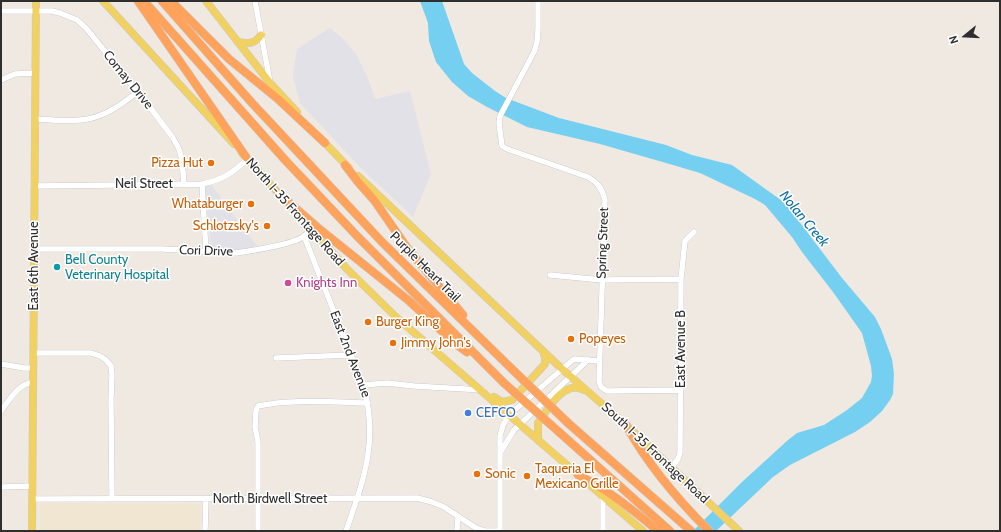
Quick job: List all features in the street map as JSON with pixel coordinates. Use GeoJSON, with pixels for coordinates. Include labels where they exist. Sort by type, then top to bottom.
{"type":"FeatureCollection","features":[{"type":"Feature","properties":{"kind":"highway"},"geometry":{"type":"LineString","coordinates":[[138,1],[246,158]]}},
{"type":"Feature","properties":{"kind":"highway","name":"Purple Heart Trail"},"geometry":{"type":"LineString","coordinates":[[144,1],[286,161],[358,237],[487,367],[559,432],[660,528],[670,531]]}},
{"type":"Feature","properties":{"kind":"highway","name":"Purple Heart Trail"},"geometry":{"type":"LineString","coordinates":[[162,1],[267,119],[382,242],[568,423],[691,531]]}},
{"type":"Feature","properties":{"kind":"highway"},"geometry":{"type":"LineString","coordinates":[[171,1],[229,59],[278,99],[325,143]]}},
{"type":"Feature","properties":{"kind":"highway"},"geometry":{"type":"LineString","coordinates":[[345,165],[374,200],[412,254],[492,350]]}},
{"type":"Feature","properties":{"kind":"highway"},"geometry":{"type":"LineString","coordinates":[[278,193],[317,228],[403,295],[456,344],[487,367]]}},
{"type":"Feature","properties":{"kind":"highway"},"geometry":{"type":"LineString","coordinates":[[626,425],[661,479],[683,505],[709,531]]}},
{"type":"Feature","properties":{"kind":"highway"},"geometry":{"type":"LineString","coordinates":[[578,475],[593,482],[660,528]]}},
{"type":"Feature","properties":{"kind":"main road","name":"East 6th Avenue"},"geometry":{"type":"LineString","coordinates":[[32,531],[36,1]]}},
{"type":"Feature","properties":{"kind":"main road","name":"North I-35 Frontage Road"},"geometry":{"type":"LineString","coordinates":[[103,1],[365,288],[418,336],[520,423]]}},
{"type":"Feature","properties":{"kind":"main road"},"geometry":{"type":"LineString","coordinates":[[206,1],[270,83],[345,165],[570,377]]}},
{"type":"Feature","properties":{"kind":"main road"},"geometry":{"type":"LineString","coordinates":[[238,42],[246,44],[253,43],[261,35]]}},
{"type":"Feature","properties":{"kind":"main road"},"geometry":{"type":"LineString","coordinates":[[482,390],[502,402],[512,400],[545,364],[543,350]]}},
{"type":"Feature","properties":{"kind":"main road","name":"South I-35 Frontage Road"},"geometry":{"type":"LineString","coordinates":[[570,377],[626,425],[739,531]]}},
{"type":"Feature","properties":{"kind":"main road"},"geometry":{"type":"LineString","coordinates":[[538,440],[538,423],[562,392],[569,388],[575,387],[582,389],[597,400]]}},
{"type":"Feature","properties":{"kind":"main road"},"geometry":{"type":"LineString","coordinates":[[520,423],[643,531]]}},
{"type":"Feature","properties":{"kind":"street"},"geometry":{"type":"LineString","coordinates":[[255,1],[270,83]]}},
{"type":"Feature","properties":{"kind":"street","name":"Spring Street"},"geometry":{"type":"LineString","coordinates":[[538,1],[538,29],[536,47],[528,66],[500,116],[499,123],[502,146],[588,178],[597,182],[603,190],[605,200],[599,361],[600,384],[602,389],[680,390]]}},
{"type":"Feature","properties":{"kind":"street","name":"Comay Drive"},"geometry":{"type":"LineString","coordinates":[[1,11],[60,13],[77,20],[86,28],[164,125],[179,149],[184,171],[184,184]]}},
{"type":"Feature","properties":{"kind":"street"},"geometry":{"type":"LineString","coordinates":[[1,80],[15,74],[35,73]]}},
{"type":"Feature","properties":{"kind":"street"},"geometry":{"type":"LineString","coordinates":[[34,119],[62,121],[93,119],[108,113],[137,92]]}},
{"type":"Feature","properties":{"kind":"street","name":"Neil Street"},"geometry":{"type":"LineString","coordinates":[[34,186],[202,184],[217,180],[235,171],[246,158]]}},
{"type":"Feature","properties":{"kind":"street"},"geometry":{"type":"LineString","coordinates":[[202,184],[206,251]]}},
{"type":"Feature","properties":{"kind":"street"},"geometry":{"type":"LineString","coordinates":[[304,236],[310,228]]}},
{"type":"Feature","properties":{"kind":"street","name":"East Avenue B"},"geometry":{"type":"LineString","coordinates":[[671,468],[678,459],[680,453],[681,279],[685,241],[694,232]]}},
{"type":"Feature","properties":{"kind":"street","name":"Cori Drive"},"geometry":{"type":"LineString","coordinates":[[34,249],[162,249],[230,253],[246,252],[295,241],[304,236]]}},
{"type":"Feature","properties":{"kind":"street","name":"East 2nd Avenue"},"geometry":{"type":"LineString","coordinates":[[304,236],[363,385],[370,416],[370,448],[367,467],[346,531]]}},
{"type":"Feature","properties":{"kind":"street"},"geometry":{"type":"LineString","coordinates":[[550,274],[602,280],[681,279]]}},
{"type":"Feature","properties":{"kind":"street"},"geometry":{"type":"LineString","coordinates":[[33,353],[91,353],[100,356],[111,366],[112,499]]}},
{"type":"Feature","properties":{"kind":"street"},"geometry":{"type":"LineString","coordinates":[[276,358],[350,354]]}},
{"type":"Feature","properties":{"kind":"street"},"geometry":{"type":"LineString","coordinates":[[500,531],[500,436],[503,425],[510,414],[574,359],[599,361]]}},
{"type":"Feature","properties":{"kind":"street"},"geometry":{"type":"LineString","coordinates":[[500,453],[511,433],[520,423],[588,360]]}},
{"type":"Feature","properties":{"kind":"street"},"geometry":{"type":"LineString","coordinates":[[1,364],[33,368]]}},
{"type":"Feature","properties":{"kind":"street"},"geometry":{"type":"LineString","coordinates":[[1,411],[18,389],[24,384],[33,382]]}},
{"type":"Feature","properties":{"kind":"street"},"geometry":{"type":"LineString","coordinates":[[363,385],[387,383],[482,390]]}},
{"type":"Feature","properties":{"kind":"street"},"geometry":{"type":"LineString","coordinates":[[258,531],[258,442],[256,411],[258,406],[268,404],[320,402],[368,403]]}},
{"type":"Feature","properties":{"kind":"street"},"geometry":{"type":"LineString","coordinates":[[1,487],[32,486]]}},
{"type":"Feature","properties":{"kind":"street"},"geometry":{"type":"LineString","coordinates":[[603,497],[603,531]]}},
{"type":"Feature","properties":{"kind":"street","name":"North Birdwell Street"},"geometry":{"type":"LineString","coordinates":[[32,499],[417,498],[444,507],[476,528],[485,531],[500,531]]}},
{"type":"Feature","properties":{"kind":"street"},"geometry":{"type":"LineString","coordinates":[[205,531],[206,499]]}},
{"type":"Feature","properties":{"kind":"street"},"geometry":{"type":"LineString","coordinates":[[457,531],[458,517]]}},
{"type":"Feature","properties":{"kind":"shaded area"},"geometry":{"type":"Polygon","coordinates":[[[330,28],[341,37],[356,54],[368,78],[375,99],[410,91],[431,174],[413,217],[360,167],[300,103],[293,76],[297,49],[330,28]]]}},
{"type":"Feature","properties":{"kind":"shaded area"},"geometry":{"type":"Polygon","coordinates":[[[211,184],[257,246],[249,249],[232,251],[211,248],[205,188],[206,185],[211,184]]]}},
{"type":"Feature","properties":{"kind":"shaded area"},"geometry":{"type":"Polygon","coordinates":[[[40,503],[201,504],[200,531],[40,531],[40,503]]]}},
{"type":"Feature","properties":{"kind":"water"},"geometry":{"type":"Polygon","coordinates":[[[420,1],[442,1],[464,64],[472,73],[506,98],[559,118],[666,145],[692,155],[732,165],[785,203],[842,278],[875,317],[881,329],[892,359],[894,374],[893,394],[882,411],[870,422],[855,432],[790,465],[773,477],[716,531],[693,531],[742,482],[788,440],[797,433],[824,425],[862,398],[871,382],[872,376],[871,366],[862,333],[792,237],[765,205],[700,173],[600,144],[527,127],[468,96],[452,82],[436,62],[429,41],[428,23],[420,1]]]}},
{"type":"Feature","properties":{"kind":"place","name":"Pizza Hut"},"geometry":{"type":"Point","coordinates":[211,163]}},
{"type":"Feature","properties":{"kind":"place","name":"Whataburger"},"geometry":{"type":"Point","coordinates":[251,204]}},
{"type":"Feature","properties":{"kind":"place","name":"Schlotzsky's"},"geometry":{"type":"Point","coordinates":[267,226]}},
{"type":"Feature","properties":{"kind":"place","name":"Bell County Veterinary Hospital"},"geometry":{"type":"Point","coordinates":[57,267]}},
{"type":"Feature","properties":{"kind":"place","name":"Knights Inn"},"geometry":{"type":"Point","coordinates":[288,283]}},
{"type":"Feature","properties":{"kind":"place","name":"Burger King"},"geometry":{"type":"Point","coordinates":[368,322]}},
{"type":"Feature","properties":{"kind":"place","name":"Popeyes"},"geometry":{"type":"Point","coordinates":[571,339]}},
{"type":"Feature","properties":{"kind":"place","name":"Jimmy John's"},"geometry":{"type":"Point","coordinates":[393,343]}},
{"type":"Feature","properties":{"kind":"place","name":"CEFCO"},"geometry":{"type":"Point","coordinates":[468,413]}},
{"type":"Feature","properties":{"kind":"place","name":"Sonic"},"geometry":{"type":"Point","coordinates":[477,474]}},
{"type":"Feature","properties":{"kind":"place","name":"Taqueria El Mexicano Grille"},"geometry":{"type":"Point","coordinates":[527,476]}},
{"type":"Feature","properties":{"kind":"water label","name":"Nolan Creek"},"geometry":{"type":"Point","coordinates":[804,219]}}]}
